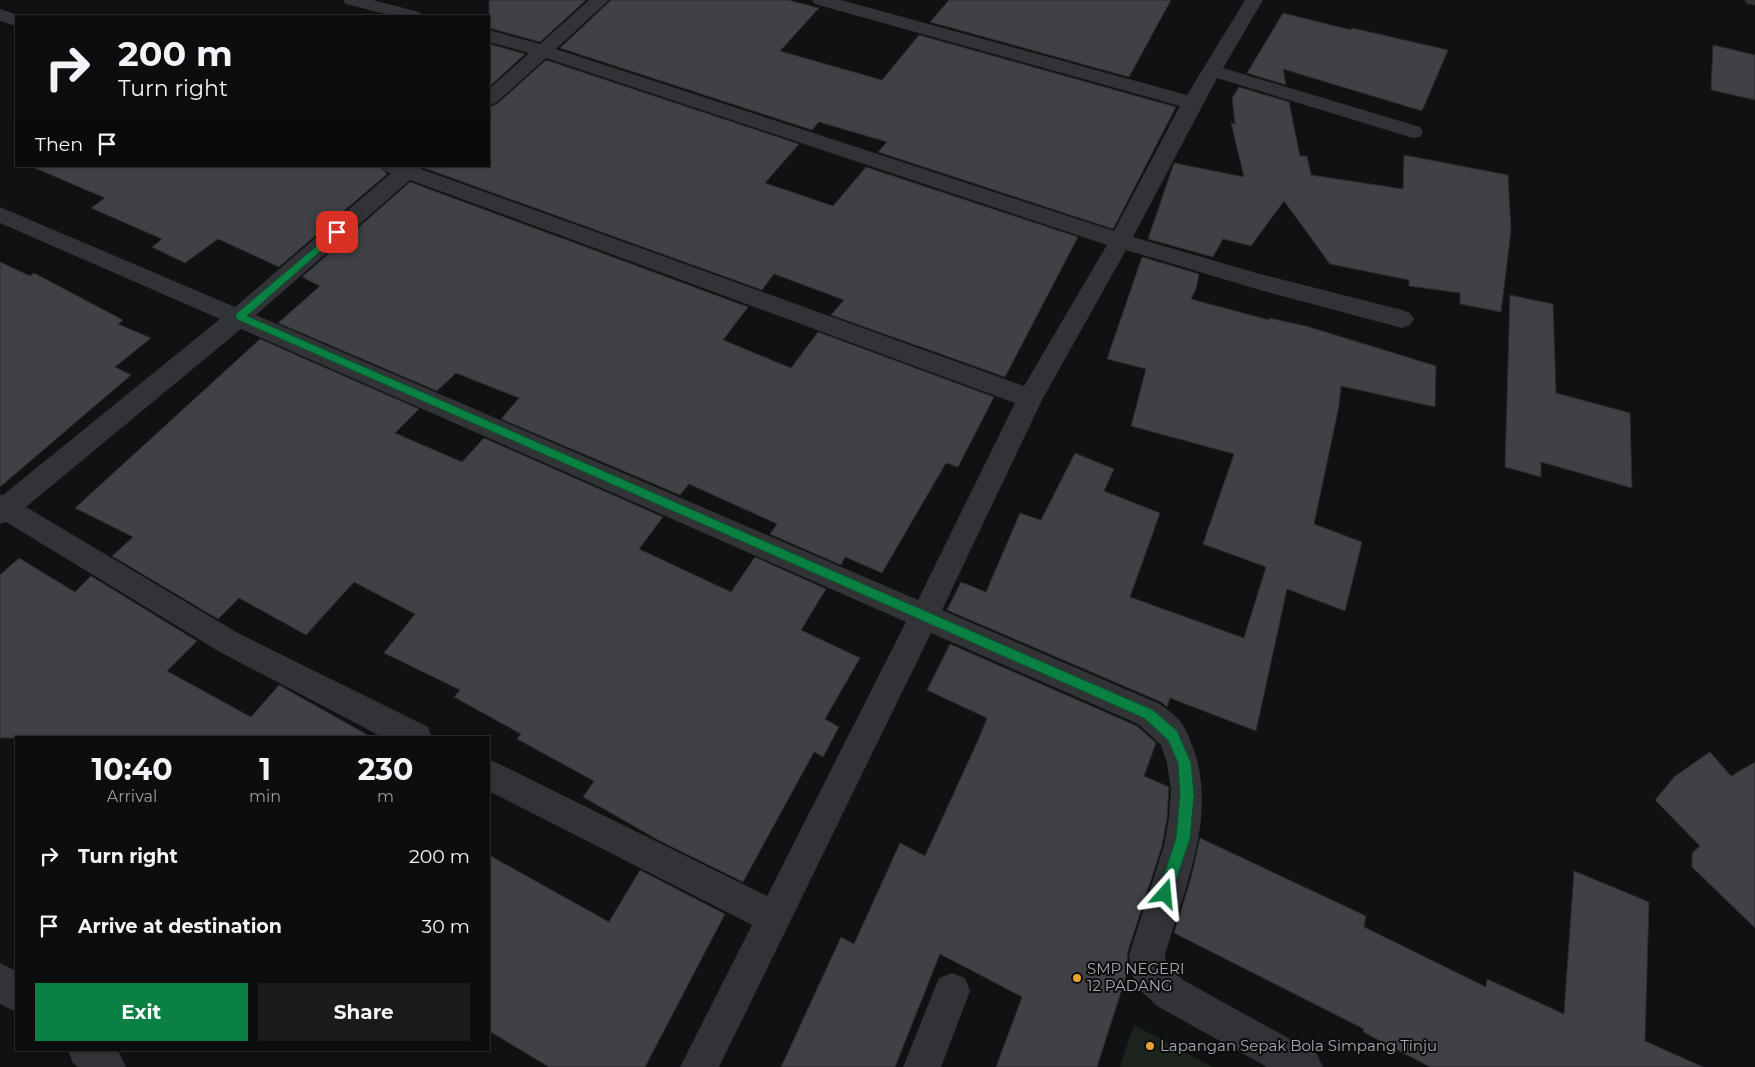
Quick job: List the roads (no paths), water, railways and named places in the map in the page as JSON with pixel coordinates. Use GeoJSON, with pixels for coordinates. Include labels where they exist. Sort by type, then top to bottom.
{"type":"FeatureCollection","features":[{"type":"Feature","properties":{"kind":"street"},"geometry":{"type":"LineString","coordinates":[[352,0],[410,15]]}},
{"type":"Feature","properties":{"kind":"street"},"geometry":{"type":"LineString","coordinates":[[490,98],[600,0]]}},
{"type":"Feature","properties":{"kind":"street"},"geometry":{"type":"LineString","coordinates":[[821,0],[1192,103]]}},
{"type":"Feature","properties":{"kind":"street"},"geometry":{"type":"LineString","coordinates":[[698,1067],[924,617],[1030,398],[1120,241],[1192,103],[1254,0]]}},
{"type":"Feature","properties":{"kind":"street"},"geometry":{"type":"LineString","coordinates":[[0,14],[15,21]]}},
{"type":"Feature","properties":{"kind":"street"},"geometry":{"type":"LineString","coordinates":[[490,36],[544,51],[1120,241],[1260,282],[1402,319]]}},
{"type":"Feature","properties":{"kind":"street"},"geometry":{"type":"LineString","coordinates":[[1213,71],[1413,132]]}},
{"type":"Feature","properties":{"kind":"street"},"geometry":{"type":"LineString","coordinates":[[413,736],[228,642],[2,509],[240,316],[404,168],[1030,398]]}},
{"type":"Feature","properties":{"kind":"street"},"geometry":{"type":"LineString","coordinates":[[0,214],[240,316],[1149,714],[1173,736],[1184,763],[1186,804],[1183,838],[1147,955],[1150,974],[1170,993],[1304,1067]]}},
{"type":"Feature","properties":{"kind":"street"},"geometry":{"type":"LineString","coordinates":[[490,775],[773,917]]}},
{"type":"Feature","properties":{"kind":"street"},"geometry":{"type":"LineString","coordinates":[[0,981],[15,993]]}},
{"type":"Feature","properties":{"kind":"street"},"geometry":{"type":"LineString","coordinates":[[922,1067],[952,991]]}},
{"type":"Feature","properties":{"kind":"street"},"geometry":{"type":"LineString","coordinates":[[87,1051],[107,1067]]}},
{"type":"Feature","properties":{"kind":"place","name":"SMP NEGERI 12 PADANG"},"geometry":{"type":"Point","coordinates":[1077,978]}},
{"type":"Feature","properties":{"kind":"place","name":"Lapangan Sepak Bola Simpang Tinju"},"geometry":{"type":"Point","coordinates":[1150,1046]}}]}
